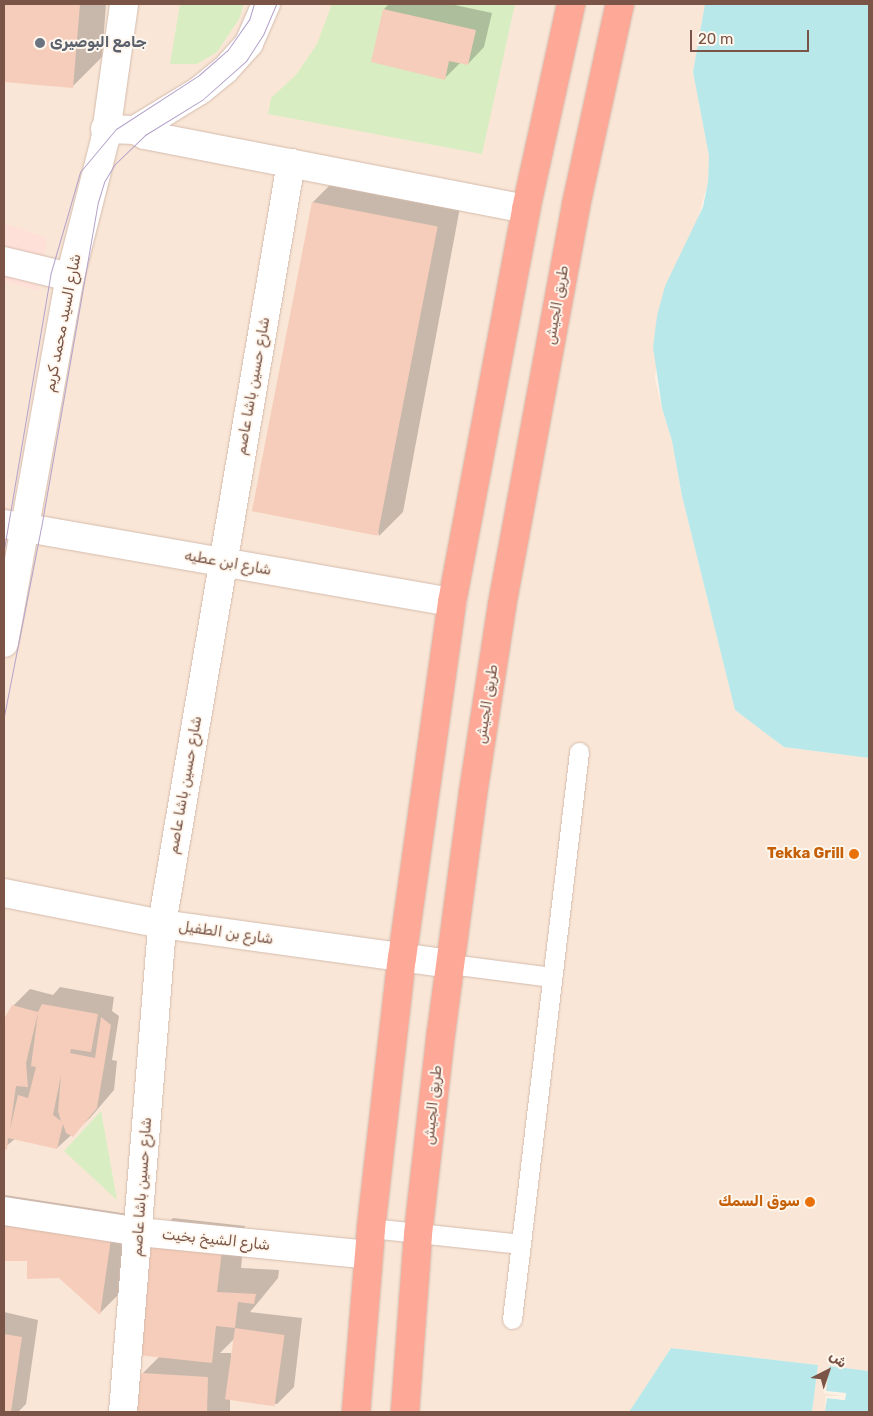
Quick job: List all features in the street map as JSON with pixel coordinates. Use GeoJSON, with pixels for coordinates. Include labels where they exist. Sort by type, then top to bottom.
{"type":"FeatureCollection","features":[{"type":"Feature","properties":{"kind":"highway"},"geometry":{"type":"LineString","coordinates":[[356,1412],[369,1255],[402,958],[452,602],[526,209],[571,4]]}},
{"type":"Feature","properties":{"kind":"highway","name":"طريق الجيش"},"geometry":{"type":"LineString","coordinates":[[405,1412],[418,1234],[450,964],[502,605],[576,205],[620,4]]}},
{"type":"Feature","properties":{"kind":"street","name":"شارع السيد محمد كريم"},"geometry":{"type":"LineString","coordinates":[[4,643],[15,525],[105,129],[124,4]]}},
{"type":"Feature","properties":{"kind":"street"},"geometry":{"type":"LineString","coordinates":[[135,130],[199,91],[225,70],[248,44],[266,4]]}},
{"type":"Feature","properties":{"kind":"street"},"geometry":{"type":"LineString","coordinates":[[105,129],[135,130],[145,135],[526,209]]}},
{"type":"Feature","properties":{"kind":"street","name":"شارع حسين باشا عاصم"},"geometry":{"type":"LineString","coordinates":[[122,1412],[139,1232],[162,924],[291,163]]}},
{"type":"Feature","properties":{"kind":"street"},"geometry":{"type":"LineString","coordinates":[[4,261],[70,277]]}},
{"type":"Feature","properties":{"kind":"street","name":"شارع ابن عطيه"},"geometry":{"type":"LineString","coordinates":[[15,525],[452,602]]}},
{"type":"Feature","properties":{"kind":"street","name":"شارع بن الطفيل"},"geometry":{"type":"LineString","coordinates":[[4,893],[162,924],[450,964]]}},
{"type":"Feature","properties":{"kind":"street","name":"شارع الشيخ بخيت"},"geometry":{"type":"LineString","coordinates":[[4,1211],[139,1232],[369,1255]]}},
{"type":"Feature","properties":{"kind":"lane"},"geometry":{"type":"LineString","coordinates":[[512,1319],[579,752]]}},
{"type":"Feature","properties":{"kind":"lane"},"geometry":{"type":"LineString","coordinates":[[450,964],[552,977]]}},
{"type":"Feature","properties":{"kind":"lane"},"geometry":{"type":"LineString","coordinates":[[372,1228],[521,1244]]}},
{"type":"Feature","properties":{"kind":"shaded area"},"geometry":{"type":"Polygon","coordinates":[[[4,4],[705,4],[693,72],[709,156],[708,182],[695,230],[665,286],[655,379],[672,441],[682,496],[735,710],[784,747],[869,758],[869,1371],[829,1366],[846,1393],[845,1400],[827,1398],[825,1412],[812,1412],[818,1365],[671,1348],[629,1412],[4,1412],[4,4]]]}},
{"type":"Feature","properties":{"kind":"shaded area"},"geometry":{"type":"Polygon","coordinates":[[[4,223],[47,238],[38,291],[4,281],[4,223]]]}},
{"type":"Feature","properties":{"kind":"green space"},"geometry":{"type":"Polygon","coordinates":[[[180,4],[244,4],[239,19],[217,52],[197,64],[170,64],[180,4]]]}},
{"type":"Feature","properties":{"kind":"green space"},"geometry":{"type":"Polygon","coordinates":[[[332,4],[515,4],[482,154],[268,114],[271,98],[296,75],[317,44],[332,4]]]}},
{"type":"Feature","properties":{"kind":"green space"},"geometry":{"type":"Polygon","coordinates":[[[101,1111],[117,1200],[64,1151],[101,1111]]]}},
{"type":"Feature","properties":{"kind":"water"},"geometry":{"type":"Polygon","coordinates":[[[705,4],[869,4],[869,758],[784,747],[735,710],[682,496],[672,441],[662,408],[653,347],[657,316],[665,286],[703,207],[708,182],[709,156],[693,72],[705,4]]]}},
{"type":"Feature","properties":{"kind":"water"},"geometry":{"type":"Polygon","coordinates":[[[671,1348],[818,1365],[812,1412],[629,1412],[671,1348]]]}},
{"type":"Feature","properties":{"kind":"water"},"geometry":{"type":"Polygon","coordinates":[[[829,1366],[869,1371],[869,1412],[825,1412],[827,1398],[844,1400],[846,1394],[826,1392],[829,1366]]]}},
{"type":"Feature","properties":{"kind":"pier"},"geometry":{"type":"Polygon","coordinates":[[[827,1366],[826,1391],[846,1393],[845,1400],[827,1398],[823,1412],[826,1396],[843,1396],[824,1393],[827,1366]]]}},
{"type":"Feature","properties":{"kind":"building","name":"جامع البوصيرى"},"geometry":{"type":"Polygon","coordinates":[[[4,4],[80,4],[73,88],[4,82],[4,4]]]}},
{"type":"Feature","properties":{"kind":"building"},"geometry":{"type":"Polygon","coordinates":[[[383,9],[476,30],[468,65],[449,61],[445,80],[371,62],[383,9]]]}},
{"type":"Feature","properties":{"kind":"building"},"geometry":{"type":"Polygon","coordinates":[[[312,202],[438,226],[378,536],[252,511],[312,202]]]}},
{"type":"Feature","properties":{"kind":"building"},"geometry":{"type":"Polygon","coordinates":[[[42,1004],[98,1014],[91,1052],[71,1049],[70,1053],[95,1058],[101,1017],[111,1025],[97,1108],[73,1137],[66,1133],[63,1124],[57,1149],[8,1138],[7,1150],[4,1149],[4,1019],[12,1005],[38,1012],[42,1004]],[[38,1013],[26,1063],[28,1087],[16,1086],[10,1129],[18,1095],[28,1098],[36,1067],[31,1066],[38,1013]],[[61,1075],[53,1115],[61,1121],[58,1111],[61,1075]]]}},
{"type":"Feature","properties":{"kind":"building"},"geometry":{"type":"Polygon","coordinates":[[[4,1222],[111,1239],[100,1315],[59,1278],[27,1279],[27,1261],[4,1261],[4,1222]]]}},
{"type":"Feature","properties":{"kind":"building"},"geometry":{"type":"Polygon","coordinates":[[[148,1242],[222,1250],[217,1292],[256,1294],[254,1304],[238,1302],[235,1328],[216,1326],[212,1363],[137,1355],[148,1242]]]}},
{"type":"Feature","properties":{"kind":"building"},"geometry":{"type":"Polygon","coordinates":[[[235,1328],[285,1335],[274,1406],[225,1399],[235,1328]]]}},
{"type":"Feature","properties":{"kind":"building"},"geometry":{"type":"Polygon","coordinates":[[[4,1334],[22,1337],[11,1412],[4,1412],[4,1334]]]}},
{"type":"Feature","properties":{"kind":"building"},"geometry":{"type":"Polygon","coordinates":[[[142,1373],[208,1377],[207,1412],[130,1412],[132,1383],[142,1373]]]}},
{"type":"Feature","properties":{"kind":"tram line"},"geometry":{"type":"LineString","coordinates":[[4,549],[51,272],[80,172],[116,129],[199,75],[227,51],[249,20],[254,4]]}},
{"type":"Feature","properties":{"kind":"tram line"},"geometry":{"type":"LineString","coordinates":[[4,716],[41,528],[98,202],[104,182],[115,164],[145,135],[202,100],[246,61],[263,35],[276,4]]}},
{"type":"Feature","properties":{"kind":"place","name":"جامع البوصيرى"},"geometry":{"type":"Point","coordinates":[40,43]}},
{"type":"Feature","properties":{"kind":"place","name":"Tekka Grill"},"geometry":{"type":"Point","coordinates":[854,854]}},
{"type":"Feature","properties":{"kind":"place","name":"سوق السمك"},"geometry":{"type":"Point","coordinates":[810,1202]}}]}
